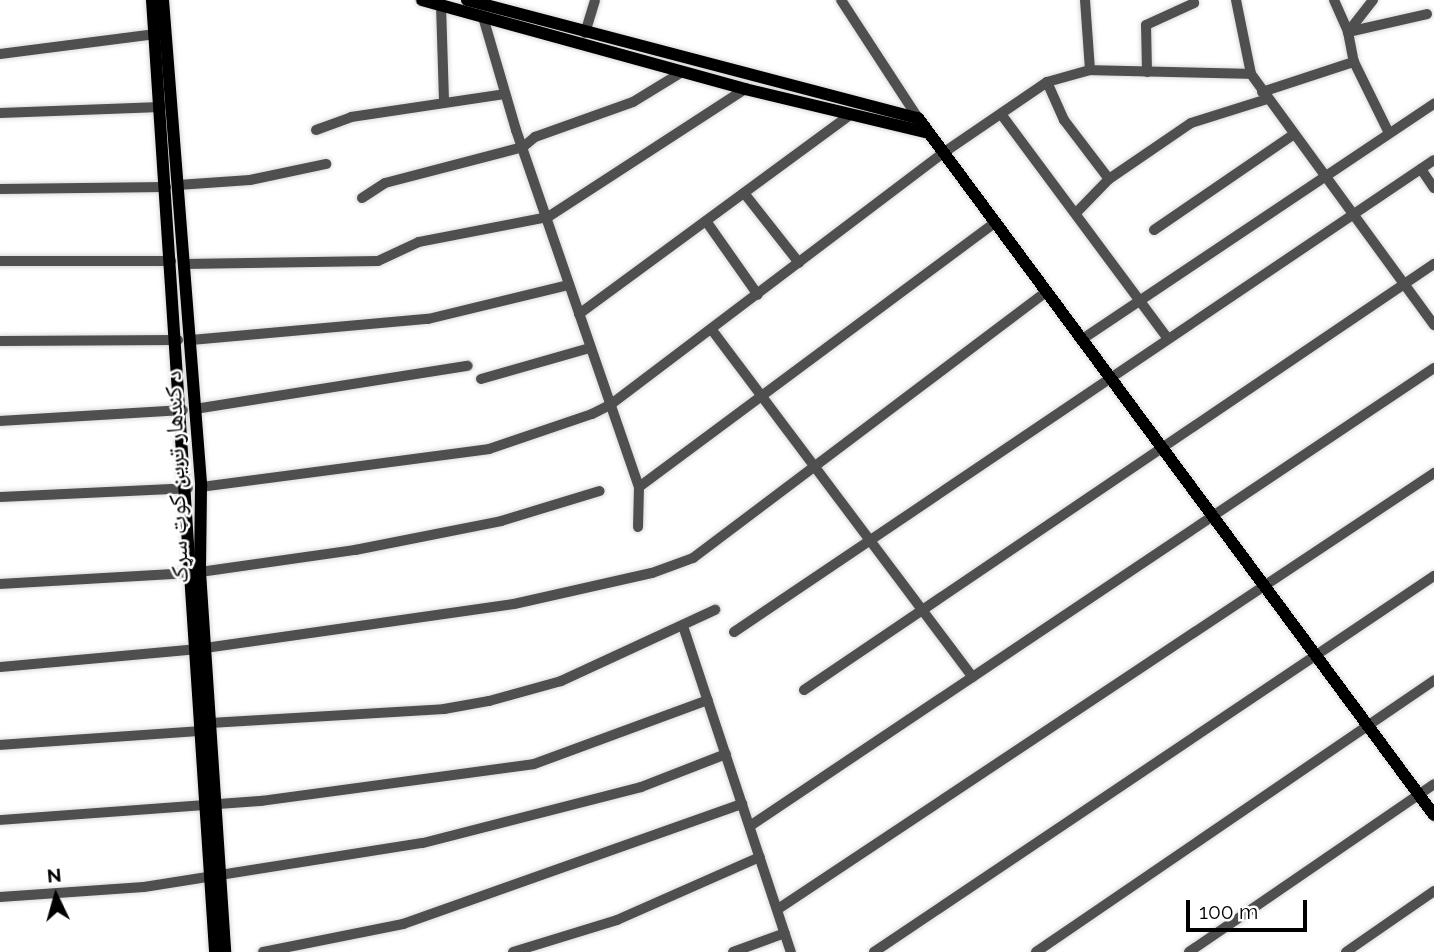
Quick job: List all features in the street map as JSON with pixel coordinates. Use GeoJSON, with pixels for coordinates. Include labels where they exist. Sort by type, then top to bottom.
{"type":"FeatureCollection","features":[{"type":"Feature","properties":{"kind":"main road","name":"د کندهار ترين کوټ سړک"},"geometry":{"type":"LineString","coordinates":[[152,0],[165,91],[161,107],[172,186]]}},
{"type":"Feature","properties":{"kind":"main road","name":"د کندهار ترين کوټ سړک"},"geometry":{"type":"LineString","coordinates":[[163,0],[165,91],[195,488],[195,572],[210,806],[225,952]]}},
{"type":"Feature","properties":{"kind":"main road"},"geometry":{"type":"LineString","coordinates":[[422,0],[745,89],[929,133]]}},
{"type":"Feature","properties":{"kind":"main road"},"geometry":{"type":"LineString","coordinates":[[467,0],[918,118],[1434,815]]}},
{"type":"Feature","properties":{"kind":"main road","name":"د کندهار ترين کوټ سړک"},"geometry":{"type":"LineString","coordinates":[[215,875],[215,952]]}},
{"type":"Feature","properties":{"kind":"street"},"geometry":{"type":"LineString","coordinates":[[585,33],[595,0]]}},
{"type":"Feature","properties":{"kind":"street"},"geometry":{"type":"LineString","coordinates":[[1090,70],[1085,4],[1098,0]]}},
{"type":"Feature","properties":{"kind":"street"},"geometry":{"type":"LineString","coordinates":[[1236,0],[1251,74],[1434,326]]}},
{"type":"Feature","properties":{"kind":"street"},"geometry":{"type":"LineString","coordinates":[[1334,0],[1348,32],[1354,62],[1389,133]]}},
{"type":"Feature","properties":{"kind":"street"},"geometry":{"type":"LineString","coordinates":[[1348,32],[1373,0]]}},
{"type":"Feature","properties":{"kind":"street"},"geometry":{"type":"LineString","coordinates":[[847,3],[918,118]]}},
{"type":"Feature","properties":{"kind":"street"},"geometry":{"type":"LineString","coordinates":[[1147,72],[1146,25],[1194,3]]}},
{"type":"Feature","properties":{"kind":"street"},"geometry":{"type":"LineString","coordinates":[[441,5],[444,99]]}},
{"type":"Feature","properties":{"kind":"street"},"geometry":{"type":"LineString","coordinates":[[1348,32],[1427,14]]}},
{"type":"Feature","properties":{"kind":"street"},"geometry":{"type":"LineString","coordinates":[[483,17],[504,94],[639,487],[638,527]]}},
{"type":"Feature","properties":{"kind":"street"},"geometry":{"type":"LineString","coordinates":[[0,54],[156,34]]}},
{"type":"Feature","properties":{"kind":"street"},"geometry":{"type":"LineString","coordinates":[[1076,213],[1109,179],[1191,124],[1354,62]]}},
{"type":"Feature","properties":{"kind":"street"},"geometry":{"type":"LineString","coordinates":[[0,497],[195,488],[489,449],[610,405],[943,153],[1047,82],[1090,70],[1251,74]]}},
{"type":"Feature","properties":{"kind":"street"},"geometry":{"type":"LineString","coordinates":[[362,198],[384,183],[523,147],[535,137],[633,102],[682,72]]}},
{"type":"Feature","properties":{"kind":"street"},"geometry":{"type":"LineString","coordinates":[[1047,82],[1064,120],[1109,179]]}},
{"type":"Feature","properties":{"kind":"street"},"geometry":{"type":"LineString","coordinates":[[0,261],[378,261],[419,242],[548,217],[745,89]]}},
{"type":"Feature","properties":{"kind":"street"},"geometry":{"type":"LineString","coordinates":[[316,130],[351,117],[444,99],[504,94]]}},
{"type":"Feature","properties":{"kind":"street"},"geometry":{"type":"LineString","coordinates":[[1081,340],[1434,104]]}},
{"type":"Feature","properties":{"kind":"street"},"geometry":{"type":"LineString","coordinates":[[0,113],[161,107]]}},
{"type":"Feature","properties":{"kind":"street"},"geometry":{"type":"LineString","coordinates":[[579,314],[851,114]]}},
{"type":"Feature","properties":{"kind":"street"},"geometry":{"type":"LineString","coordinates":[[1001,114],[1168,339]]}},
{"type":"Feature","properties":{"kind":"street"},"geometry":{"type":"LineString","coordinates":[[1154,230],[1293,135]]}},
{"type":"Feature","properties":{"kind":"street"},"geometry":{"type":"LineString","coordinates":[[734,632],[1434,160]]}},
{"type":"Feature","properties":{"kind":"street"},"geometry":{"type":"LineString","coordinates":[[0,189],[172,186],[250,180],[326,164]]}},
{"type":"Feature","properties":{"kind":"street"},"geometry":{"type":"LineString","coordinates":[[1420,169],[1434,188]]}},
{"type":"Feature","properties":{"kind":"street"},"geometry":{"type":"LineString","coordinates":[[744,193],[799,263]]}},
{"type":"Feature","properties":{"kind":"street"},"geometry":{"type":"LineString","coordinates":[[706,220],[758,295]]}},
{"type":"Feature","properties":{"kind":"street"},"geometry":{"type":"LineString","coordinates":[[639,487],[994,223]]}},
{"type":"Feature","properties":{"kind":"street"},"geometry":{"type":"LineString","coordinates":[[804,690],[1434,264]]}},
{"type":"Feature","properties":{"kind":"street"},"geometry":{"type":"LineString","coordinates":[[0,341],[184,340],[428,319],[569,285]]}},
{"type":"Feature","properties":{"kind":"street"},"geometry":{"type":"LineString","coordinates":[[0,667],[200,649],[514,604],[652,573],[694,558],[1046,292]]}},
{"type":"Feature","properties":{"kind":"street"},"geometry":{"type":"LineString","coordinates":[[712,330],[812,467],[973,677]]}},
{"type":"Feature","properties":{"kind":"street"},"geometry":{"type":"LineString","coordinates":[[481,379],[590,348]]}},
{"type":"Feature","properties":{"kind":"street"},"geometry":{"type":"LineString","coordinates":[[0,421],[189,410],[468,366]]}},
{"type":"Feature","properties":{"kind":"street"},"geometry":{"type":"LineString","coordinates":[[750,826],[1434,369]]}},
{"type":"Feature","properties":{"kind":"street"},"geometry":{"type":"LineString","coordinates":[[778,909],[1434,473]]}},
{"type":"Feature","properties":{"kind":"street"},"geometry":{"type":"LineString","coordinates":[[0,584],[195,572],[369,548],[501,521],[600,491]]}},
{"type":"Feature","properties":{"kind":"street"},"geometry":{"type":"LineString","coordinates":[[874,952],[1434,576]]}},
{"type":"Feature","properties":{"kind":"street"},"geometry":{"type":"LineString","coordinates":[[0,745],[444,709],[489,701],[561,681],[715,610]]}},
{"type":"Feature","properties":{"kind":"street"},"geometry":{"type":"LineString","coordinates":[[683,626],[791,952]]}},
{"type":"Feature","properties":{"kind":"street"},"geometry":{"type":"LineString","coordinates":[[1036,952],[1434,680]]}},
{"type":"Feature","properties":{"kind":"street"},"geometry":{"type":"LineString","coordinates":[[0,820],[210,806],[534,764],[708,699]]}},
{"type":"Feature","properties":{"kind":"street"},"geometry":{"type":"LineString","coordinates":[[0,897],[144,887],[482,830],[641,787],[726,754]]}},
{"type":"Feature","properties":{"kind":"street"},"geometry":{"type":"LineString","coordinates":[[1189,952],[1434,784]]}},
{"type":"Feature","properties":{"kind":"street"},"geometry":{"type":"LineString","coordinates":[[263,952],[403,924],[743,804]]}},
{"type":"Feature","properties":{"kind":"street"},"geometry":{"type":"LineString","coordinates":[[513,952],[617,920],[760,857]]}},
{"type":"Feature","properties":{"kind":"street"},"geometry":{"type":"LineString","coordinates":[[1346,952],[1434,891]]}},
{"type":"Feature","properties":{"kind":"street"},"geometry":{"type":"LineString","coordinates":[[733,952],[785,933]]}}]}
